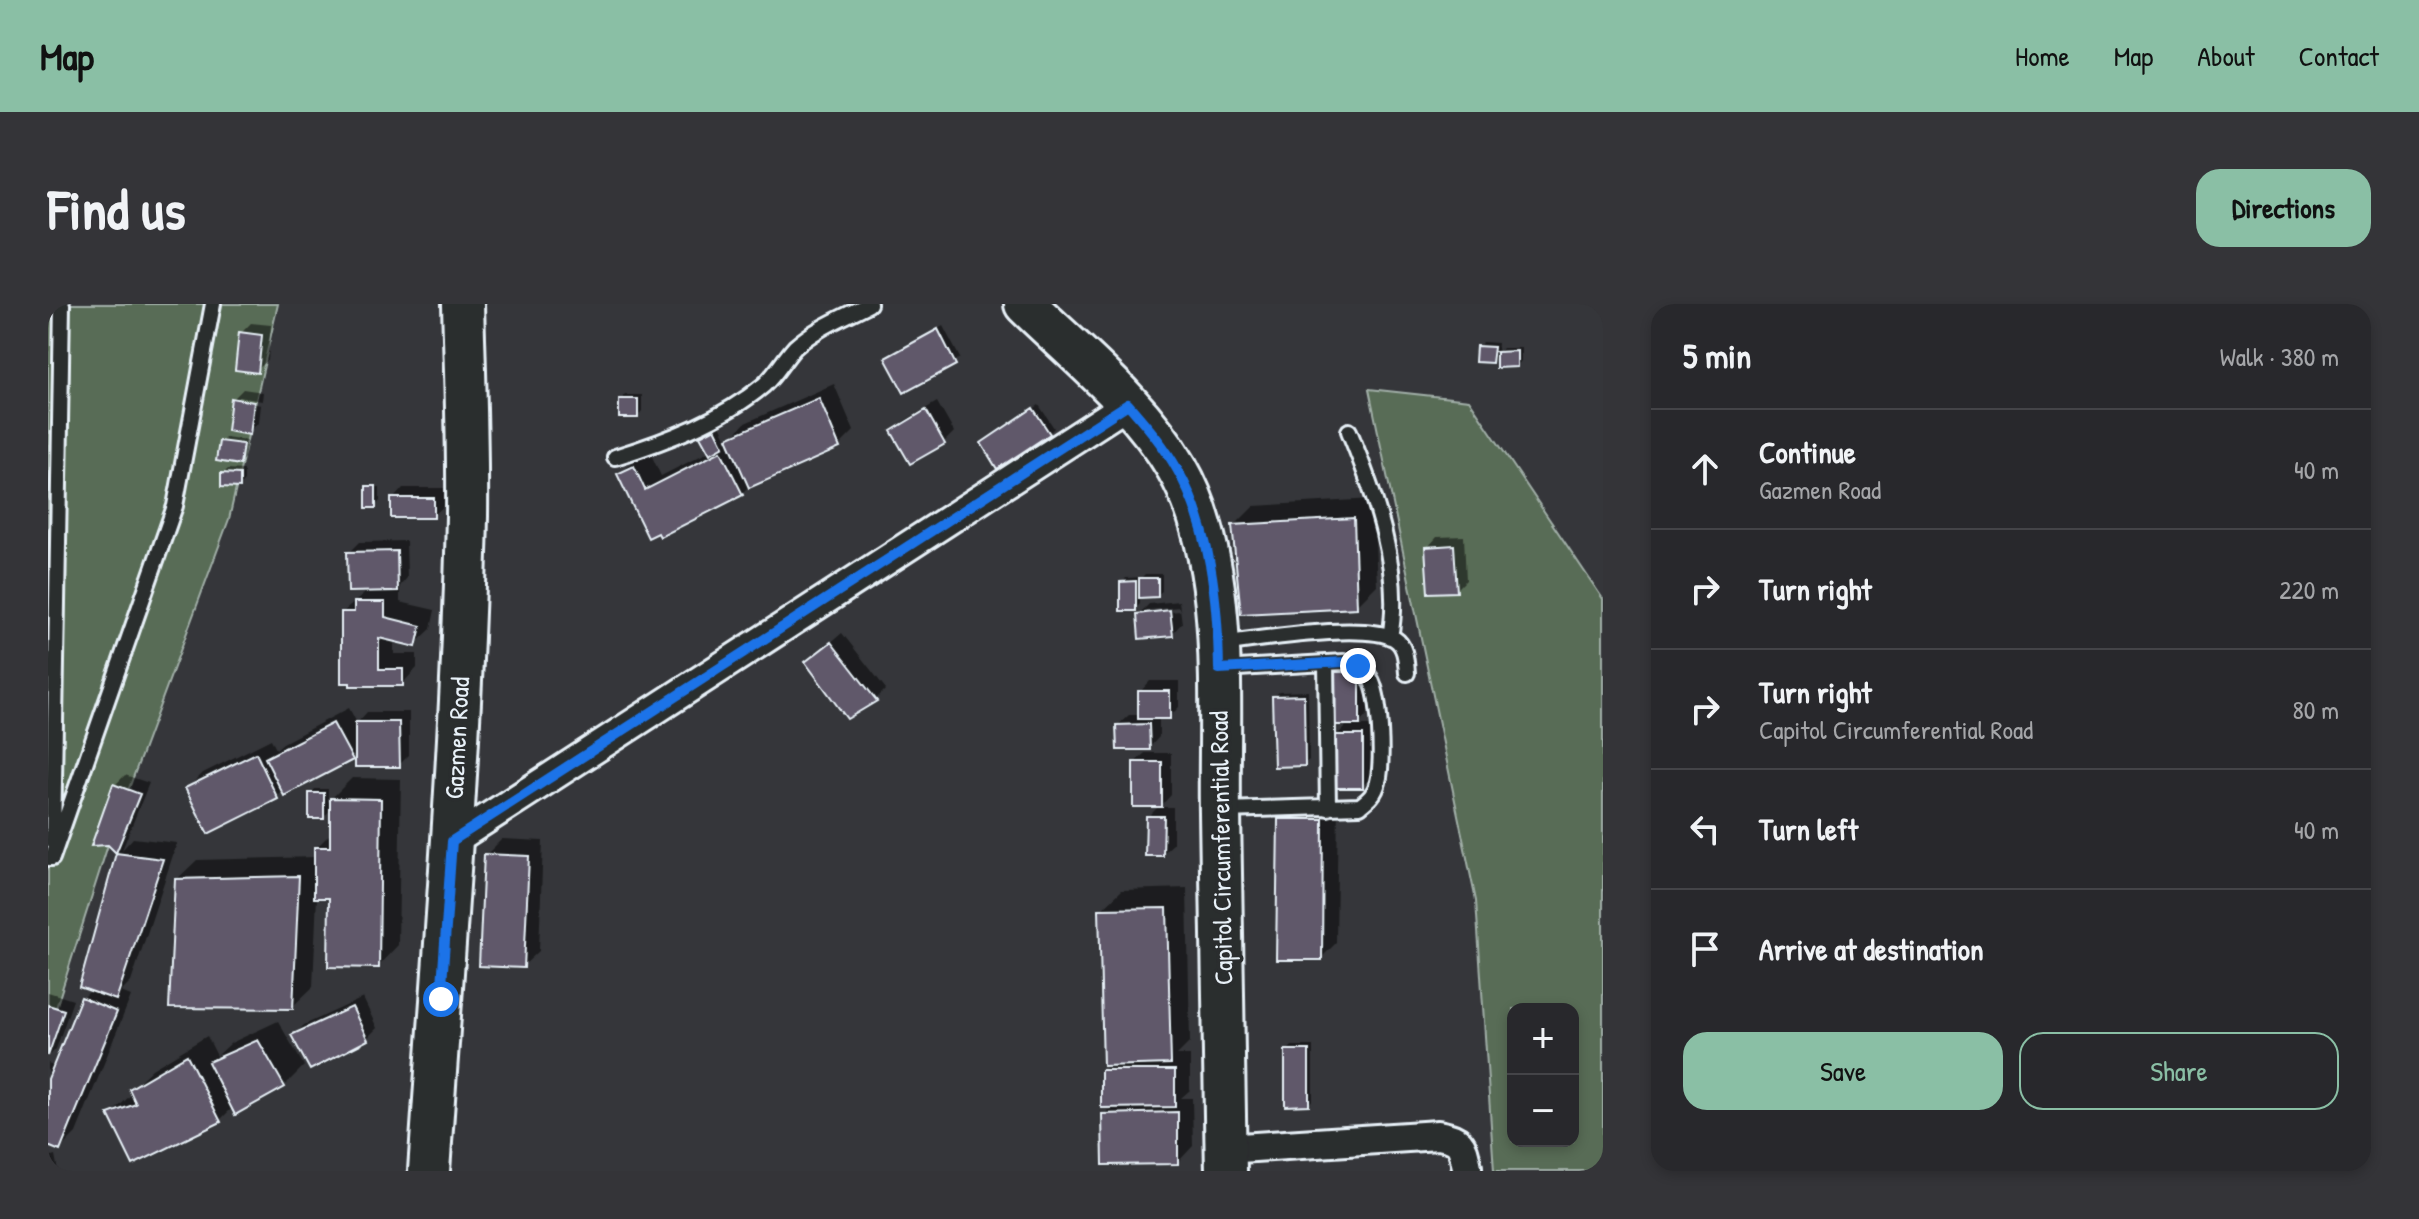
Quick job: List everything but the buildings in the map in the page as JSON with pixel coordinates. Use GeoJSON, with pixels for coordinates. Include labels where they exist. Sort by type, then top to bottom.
{"type":"FeatureCollection","features":[{"type":"Feature","properties":{"kind":"main road","name":"Gazmen Road"},"geometry":{"type":"LineString","coordinates":[[429,1171],[452,841],[467,514],[463,304]]}},
{"type":"Feature","properties":{"kind":"main road","name":"Capitol Circumferential Road"},"geometry":{"type":"LineString","coordinates":[[1025,304],[1128,404],[1156,437],[1178,470],[1195,511],[1208,557],[1219,657],[1225,1160]]}},
{"type":"Feature","properties":{"kind":"street"},"geometry":{"type":"LineString","coordinates":[[452,841],[1128,404]]}},
{"type":"Feature","properties":{"kind":"street"},"geometry":{"type":"LineString","coordinates":[[1225,1160],[1438,1135],[1453,1137],[1461,1144],[1467,1167]]}},
{"type":"Feature","properties":{"kind":"lane"},"geometry":{"type":"LineString","coordinates":[[50,858],[62,304]]}},
{"type":"Feature","properties":{"kind":"lane"},"geometry":{"type":"LineString","coordinates":[[50,858],[175,506],[213,304]]}},
{"type":"Feature","properties":{"kind":"lane"},"geometry":{"type":"LineString","coordinates":[[615,457],[659,444],[730,408],[765,384],[793,349],[810,334],[869,304]]}},
{"type":"Feature","properties":{"kind":"lane"},"geometry":{"type":"LineString","coordinates":[[1349,431],[1365,470],[1392,566],[1394,617],[1390,637]]}},
{"type":"Feature","properties":{"kind":"lane"},"geometry":{"type":"LineString","coordinates":[[1219,657],[1361,631],[1397,640],[1403,647],[1407,673]]}},
{"type":"Feature","properties":{"kind":"lane"},"geometry":{"type":"LineString","coordinates":[[1219,657],[1344,662],[1358,666],[1369,676],[1376,694],[1380,721],[1378,781],[1372,797],[1360,806],[1220,810]]}},
{"type":"Feature","properties":{"kind":"lane"},"geometry":{"type":"LineString","coordinates":[[1326,663],[1328,808]]}},
{"type":"Feature","properties":{"kind":"green space"},"geometry":{"type":"Polygon","coordinates":[[[48,304],[278,304],[229,519],[108,845],[48,1033],[48,304]]]}},
{"type":"Feature","properties":{"kind":"green space"},"geometry":{"type":"Polygon","coordinates":[[[1369,389],[1469,400],[1603,599],[1603,1171],[1494,1171],[1476,901],[1369,389]]]}},
{"type":"Feature","properties":{"kind":"route"},"geometry":{"type":"LineString","coordinates":[[441,999],[452,841],[1128,404],[1178,470],[1195,511],[1208,557],[1219,669],[1344,662],[1358,666]]}}]}
